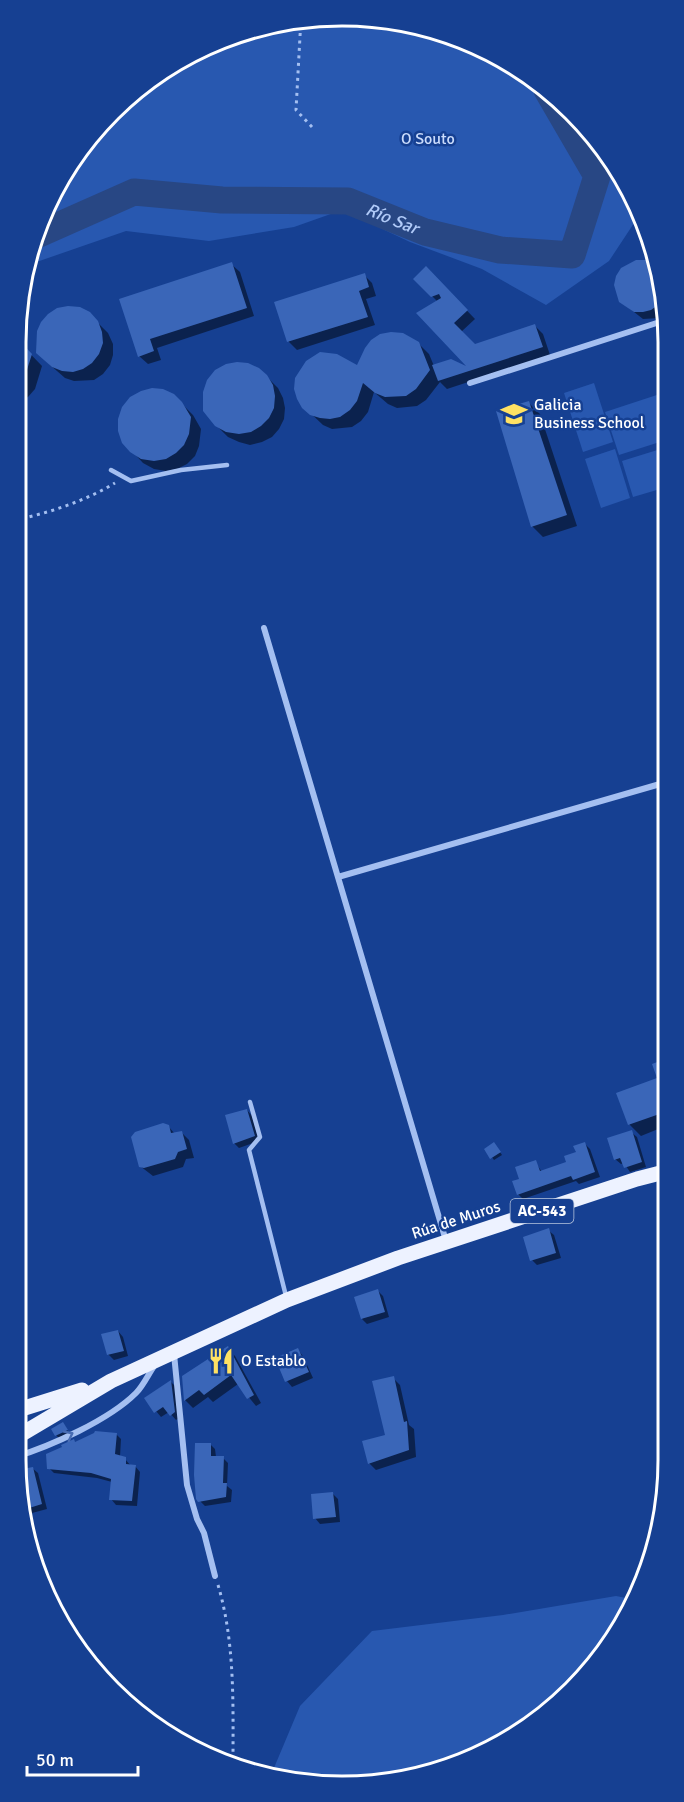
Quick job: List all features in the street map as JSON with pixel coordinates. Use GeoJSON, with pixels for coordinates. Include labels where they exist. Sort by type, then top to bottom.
{"type":"FeatureCollection","features":[{"type":"Feature","properties":{"kind":"main road","name":"Rúa de Muros"},"geometry":{"type":"LineString","coordinates":[[637,1179],[658,1170]]}},
{"type":"Feature","properties":{"kind":"main road","name":"Rúa de Muros"},"geometry":{"type":"LineString","coordinates":[[287,1300],[446,1242],[658,1174]]}},
{"type":"Feature","properties":{"kind":"main road","name":"AC-543"},"geometry":{"type":"LineString","coordinates":[[26,1431],[111,1381],[287,1300]]}},
{"type":"Feature","properties":{"kind":"main road","name":"AC-543"},"geometry":{"type":"LineString","coordinates":[[26,1408],[111,1381]]}},
{"type":"Feature","properties":{"kind":"street"},"geometry":{"type":"LineString","coordinates":[[470,383],[658,323]]}},
{"type":"Feature","properties":{"kind":"street"},"geometry":{"type":"LineString","coordinates":[[264,628],[446,1242]]}},
{"type":"Feature","properties":{"kind":"street"},"geometry":{"type":"LineString","coordinates":[[338,877],[658,785]]}},
{"type":"Feature","properties":{"kind":"street"},"geometry":{"type":"LineString","coordinates":[[174,1352],[187,1485],[204,1533],[215,1576]]}},
{"type":"Feature","properties":{"kind":"street"},"geometry":{"type":"LineString","coordinates":[[26,1453],[67,1436],[125,1402],[139,1390],[158,1359]]}},
{"type":"Feature","properties":{"kind":"lane"},"geometry":{"type":"LineString","coordinates":[[111,470],[131,481],[181,470],[226,465]]}},
{"type":"Feature","properties":{"kind":"lane"},"geometry":{"type":"LineString","coordinates":[[250,1102],[260,1137],[249,1149],[287,1300]]}},
{"type":"Feature","properties":{"kind":"path"},"geometry":{"type":"LineString","coordinates":[[300,28],[296,110],[312,127]]}},
{"type":"Feature","properties":{"kind":"path"},"geometry":{"type":"LineString","coordinates":[[26,517],[50,511],[101,491],[124,477]]}},
{"type":"Feature","properties":{"kind":"path"},"geometry":{"type":"LineString","coordinates":[[215,1576],[228,1622],[233,1757]]}},
{"type":"Feature","properties":{"kind":"green space","name":"O Souto"},"geometry":{"type":"Polygon","coordinates":[[[321,26],[363,26],[424,36],[482,58],[518,79],[551,104],[580,133],[616,184],[635,222],[609,261],[546,305],[482,269],[410,242],[342,210],[294,227],[209,241],[126,231],[36,262],[58,202],[79,166],[104,133],[133,104],[184,68],[240,42],[280,32],[321,26]]]}},
{"type":"Feature","properties":{"kind":"green space"},"geometry":{"type":"Polygon","coordinates":[[[594,383],[613,442],[583,452],[564,393],[594,383]]]}},
{"type":"Feature","properties":{"kind":"green space"},"geometry":{"type":"Polygon","coordinates":[[[658,395],[658,443],[619,455],[605,412],[658,395]]]}},
{"type":"Feature","properties":{"kind":"green space"},"geometry":{"type":"Polygon","coordinates":[[[615,449],[630,498],[601,508],[585,459],[615,449]]]}},
{"type":"Feature","properties":{"kind":"green space"},"geometry":{"type":"Polygon","coordinates":[[[658,450],[658,490],[633,497],[622,461],[658,450]]]}},
{"type":"Feature","properties":{"kind":"green space"},"geometry":{"type":"Polygon","coordinates":[[[616,1596],[627,1598],[593,1653],[566,1684],[535,1711],[482,1744],[444,1760],[383,1774],[321,1776],[274,1769],[300,1706],[372,1631],[503,1615],[616,1596]]]}},
{"type":"Feature","properties":{"kind":"building"},"geometry":{"type":"Polygon","coordinates":[[[636,260],[648,260],[657,306],[651,310],[634,312],[619,302],[614,285],[621,268],[636,260]]]}},
{"type":"Feature","properties":{"kind":"building"},"geometry":{"type":"Polygon","coordinates":[[[232,262],[247,308],[150,339],[154,351],[138,357],[119,299],[232,262]]]}},
{"type":"Feature","properties":{"kind":"building"},"geometry":{"type":"Polygon","coordinates":[[[426,266],[468,310],[454,323],[475,344],[535,324],[543,347],[438,381],[432,365],[451,359],[466,366],[416,313],[441,298],[439,294],[431,297],[413,279],[426,266]]]}},
{"type":"Feature","properties":{"kind":"building"},"geometry":{"type":"Polygon","coordinates":[[[365,273],[369,287],[359,291],[368,317],[287,342],[274,302],[365,273]]]}},
{"type":"Feature","properties":{"kind":"building"},"geometry":{"type":"Polygon","coordinates":[[[80,307],[90,312],[98,321],[103,343],[92,363],[73,372],[52,367],[36,353],[37,331],[41,322],[57,308],[80,307]]]}},
{"type":"Feature","properties":{"kind":"building"},"geometry":{"type":"Polygon","coordinates":[[[403,333],[419,342],[430,370],[416,389],[406,396],[385,397],[375,393],[363,383],[357,401],[350,410],[340,417],[330,419],[310,415],[302,408],[294,389],[295,378],[306,361],[320,352],[337,354],[357,365],[371,340],[380,334],[403,333]]]}},
{"type":"Feature","properties":{"kind":"building"},"geometry":{"type":"Polygon","coordinates":[[[26,348],[32,354],[26,373],[26,348]]]}},
{"type":"Feature","properties":{"kind":"building"},"geometry":{"type":"Polygon","coordinates":[[[248,363],[267,375],[273,385],[275,396],[274,408],[269,418],[251,432],[239,434],[226,432],[215,426],[203,411],[203,392],[207,380],[215,370],[226,364],[248,363]]]}},
{"type":"Feature","properties":{"kind":"building"},"geometry":{"type":"Polygon","coordinates":[[[152,388],[163,389],[174,394],[191,417],[189,434],[184,445],[166,459],[154,461],[141,459],[130,452],[122,443],[118,431],[118,419],[122,407],[130,397],[152,388]]]}},
{"type":"Feature","properties":{"kind":"building"},"geometry":{"type":"Polygon","coordinates":[[[529,401],[567,515],[531,527],[496,411],[529,401]]]}},
{"type":"Feature","properties":{"kind":"building"},"geometry":{"type":"Polygon","coordinates":[[[658,1062],[658,1114],[628,1125],[616,1093],[657,1078],[652,1064],[658,1062]]]}},
{"type":"Feature","properties":{"kind":"building"},"geometry":{"type":"Polygon","coordinates":[[[247,1109],[255,1136],[233,1144],[225,1115],[247,1109]]]}},
{"type":"Feature","properties":{"kind":"building"},"geometry":{"type":"Polygon","coordinates":[[[163,1123],[169,1125],[171,1133],[182,1131],[187,1149],[178,1152],[175,1159],[144,1168],[139,1167],[131,1137],[135,1132],[163,1123]]]}},
{"type":"Feature","properties":{"kind":"building"},"geometry":{"type":"Polygon","coordinates":[[[632,1130],[642,1162],[624,1168],[620,1158],[614,1160],[607,1138],[632,1130]]]}},
{"type":"Feature","properties":{"kind":"building"},"geometry":{"type":"Polygon","coordinates":[[[494,1142],[501,1152],[490,1159],[484,1149],[494,1142]]]}},
{"type":"Feature","properties":{"kind":"building"},"geometry":{"type":"Polygon","coordinates":[[[585,1142],[595,1172],[573,1180],[571,1176],[517,1195],[512,1181],[519,1179],[515,1167],[536,1160],[540,1171],[566,1162],[564,1156],[576,1152],[573,1146],[585,1142]]]}},
{"type":"Feature","properties":{"kind":"building"},"geometry":{"type":"Polygon","coordinates":[[[549,1228],[556,1253],[530,1261],[523,1237],[549,1228]]]}},
{"type":"Feature","properties":{"kind":"building"},"geometry":{"type":"Polygon","coordinates":[[[378,1289],[385,1312],[361,1319],[354,1297],[378,1289]]]}},
{"type":"Feature","properties":{"kind":"building"},"geometry":{"type":"Polygon","coordinates":[[[118,1330],[124,1351],[107,1355],[101,1334],[118,1330]]]}},
{"type":"Feature","properties":{"kind":"building","name":"O Establo"},"geometry":{"type":"Polygon","coordinates":[[[228,1346],[254,1395],[247,1399],[231,1375],[204,1395],[199,1390],[184,1401],[182,1376],[228,1346]]]}},
{"type":"Feature","properties":{"kind":"building"},"geometry":{"type":"Polygon","coordinates":[[[298,1348],[309,1372],[285,1382],[275,1358],[298,1348]]]}},
{"type":"Feature","properties":{"kind":"building"},"geometry":{"type":"Polygon","coordinates":[[[394,1376],[404,1422],[407,1421],[409,1450],[368,1464],[362,1441],[385,1435],[372,1381],[394,1376]]]}},
{"type":"Feature","properties":{"kind":"building"},"geometry":{"type":"Polygon","coordinates":[[[171,1380],[175,1412],[170,1416],[163,1407],[154,1413],[144,1398],[171,1380]]]}},
{"type":"Feature","properties":{"kind":"building"},"geometry":{"type":"Polygon","coordinates":[[[63,1422],[68,1430],[55,1436],[51,1429],[63,1422]]]}},
{"type":"Feature","properties":{"kind":"building"},"geometry":{"type":"Polygon","coordinates":[[[95,1431],[117,1433],[115,1454],[126,1457],[126,1464],[136,1465],[132,1501],[109,1500],[111,1479],[91,1473],[47,1469],[46,1454],[95,1431]]]}},
{"type":"Feature","properties":{"kind":"building"},"geometry":{"type":"Polygon","coordinates":[[[195,1443],[211,1443],[211,1456],[224,1456],[223,1483],[227,1483],[226,1497],[198,1502],[196,1499],[195,1443]]]}},
{"type":"Feature","properties":{"kind":"building"},"geometry":{"type":"Polygon","coordinates":[[[33,1467],[42,1504],[29,1508],[26,1481],[26,1468],[33,1467]]]}},
{"type":"Feature","properties":{"kind":"building"},"geometry":{"type":"Polygon","coordinates":[[[333,1492],[336,1517],[313,1519],[311,1494],[333,1492]]]}},
{"type":"Feature","properties":{"kind":"waterway","name":"Río Sar"},"geometry":{"type":"LineString","coordinates":[[46,231],[134,192],[222,200],[348,201],[425,232],[500,250],[572,255],[597,176],[560,112]]}},
{"type":"Feature","properties":{"kind":"place","name":"Galicia Business School"},"geometry":{"type":"Point","coordinates":[514,414]}},
{"type":"Feature","properties":{"kind":"place","name":"O Establo"},"geometry":{"type":"Point","coordinates":[221,1361]}}]}
